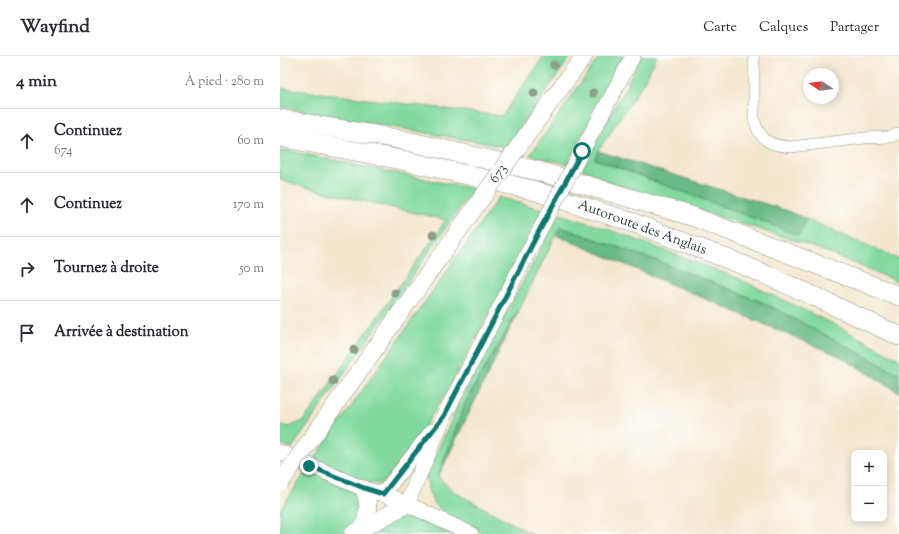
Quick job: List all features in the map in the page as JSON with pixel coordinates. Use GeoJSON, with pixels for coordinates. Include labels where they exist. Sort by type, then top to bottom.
{"type":"FeatureCollection","features":[{"type":"Feature","properties":{"kind":"highway","name":"Autoroute des Anglais"},"geometry":{"type":"LineString","coordinates":[[280,119],[398,139],[538,171],[691,216],[899,296]]}},
{"type":"Feature","properties":{"kind":"highway","name":"Autoroute des Anglais"},"geometry":{"type":"LineString","coordinates":[[280,137],[402,160],[532,190],[634,223],[742,265],[807,293],[899,336]]}},
{"type":"Feature","properties":{"kind":"highway"},"geometry":{"type":"LineString","coordinates":[[878,326],[899,342]]}},
{"type":"Feature","properties":{"kind":"main road","name":"673"},"geometry":{"type":"LineString","coordinates":[[280,483],[584,56]]}},
{"type":"Feature","properties":{"kind":"main road"},"geometry":{"type":"LineString","coordinates":[[358,531],[368,511],[368,501],[364,488]]}},
{"type":"Feature","properties":{"kind":"main road"},"geometry":{"type":"LineString","coordinates":[[358,531],[407,504]]}},
{"type":"Feature","properties":{"kind":"street"},"geometry":{"type":"LineString","coordinates":[[407,504],[444,416],[536,237],[632,56]]}},
{"type":"Feature","properties":{"kind":"street"},"geometry":{"type":"LineString","coordinates":[[754,56],[754,119],[760,135],[767,141],[778,146],[790,146],[865,138],[891,137],[899,133]]}},
{"type":"Feature","properties":{"kind":"street"},"geometry":{"type":"LineString","coordinates":[[383,494],[444,416]]}},
{"type":"Feature","properties":{"kind":"street"},"geometry":{"type":"LineString","coordinates":[[280,452],[364,488],[407,504],[470,534]]}},
{"type":"Feature","properties":{"kind":"green space"},"geometry":{"type":"Polygon","coordinates":[[[544,56],[571,56],[506,147],[280,107],[280,88],[502,116],[544,56]]]}},
{"type":"Feature","properties":{"kind":"green space"},"geometry":{"type":"Polygon","coordinates":[[[600,56],[623,56],[567,164],[530,155],[600,56]]]}},
{"type":"Feature","properties":{"kind":"green space"},"geometry":{"type":"Polygon","coordinates":[[[642,56],[657,56],[645,80],[598,151],[595,159],[799,235],[806,219],[899,259],[899,282],[796,241],[602,180],[599,176],[582,169],[642,56]]]}},
{"type":"Feature","properties":{"kind":"green space"},"geometry":{"type":"Polygon","coordinates":[[[280,149],[473,189],[292,448],[280,444],[280,424],[289,427],[303,421],[446,220],[320,191],[280,180],[280,149]]]}},
{"type":"Feature","properties":{"kind":"green space"},"geometry":{"type":"Polygon","coordinates":[[[598,151],[788,211],[806,219],[799,235],[595,159],[598,151]]]}},
{"type":"Feature","properties":{"kind":"green space"},"geometry":{"type":"Polygon","coordinates":[[[499,197],[544,210],[452,382],[415,443],[391,474],[380,484],[370,483],[314,459],[499,197]]]}},
{"type":"Feature","properties":{"kind":"green space"},"geometry":{"type":"Polygon","coordinates":[[[559,214],[605,228],[735,277],[835,325],[899,359],[899,374],[766,304],[668,265],[560,227],[521,306],[466,401],[438,477],[454,492],[532,534],[485,534],[445,514],[434,503],[429,493],[426,476],[462,397],[559,214]]]}},
{"type":"Feature","properties":{"kind":"green space"},"geometry":{"type":"Polygon","coordinates":[[[560,227],[668,265],[766,304],[899,374],[899,392],[841,357],[556,235],[560,227]]]}},
{"type":"Feature","properties":{"kind":"green space"},"geometry":{"type":"Polygon","coordinates":[[[521,306],[438,477],[466,401],[521,306]]]}},
{"type":"Feature","properties":{"kind":"green space"},"geometry":{"type":"Polygon","coordinates":[[[307,470],[354,492],[363,502],[359,522],[343,534],[280,534],[280,510],[307,470]]]}},
{"type":"Feature","properties":{"kind":"green space"},"geometry":{"type":"Polygon","coordinates":[[[414,518],[452,534],[368,534],[395,519],[414,518]]]}},
{"type":"Feature","properties":{"kind":"route"},"geometry":{"type":"LineString","coordinates":[[309,466],[383,494],[444,416],[582,151]]}}]}
